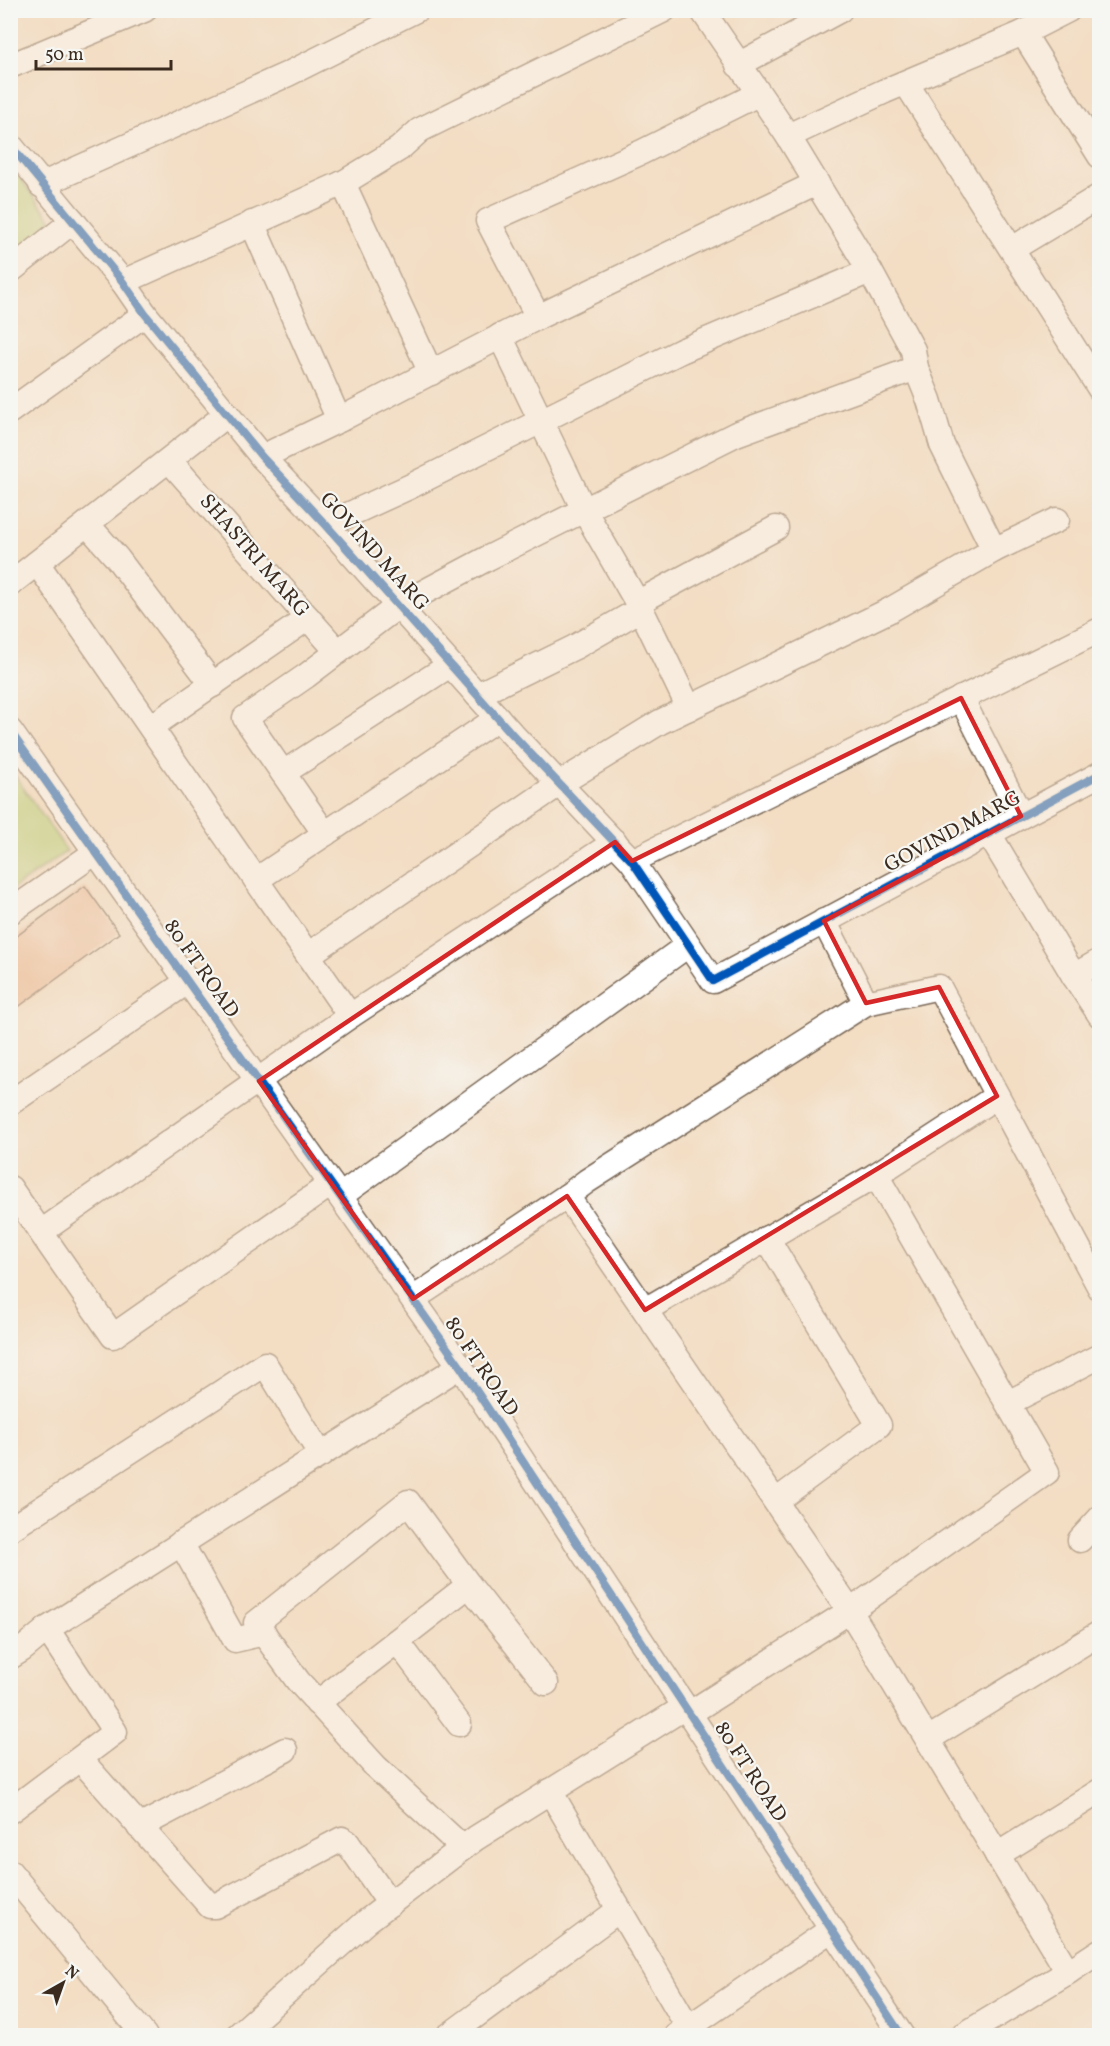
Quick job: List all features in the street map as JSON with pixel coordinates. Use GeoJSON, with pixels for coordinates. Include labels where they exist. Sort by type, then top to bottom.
{"type":"FeatureCollection","features":[{"type":"Feature","properties":{"kind":"street"},"geometry":{"type":"LineString","coordinates":[[10,66],[144,10]]}},
{"type":"Feature","properties":{"kind":"street"},"geometry":{"type":"LineString","coordinates":[[41,185],[288,74],[416,10]]}},
{"type":"Feature","properties":{"kind":"street"},"geometry":{"type":"LineString","coordinates":[[123,282],[343,183],[399,149],[420,130],[664,10]]}},
{"type":"Feature","properties":{"kind":"street"},"geometry":{"type":"LineString","coordinates":[[702,10],[788,136],[870,271],[913,350],[916,368],[929,400],[942,445],[994,550]]}},
{"type":"Feature","properties":{"kind":"street"},"geometry":{"type":"LineString","coordinates":[[738,65],[840,10]]}},
{"type":"Feature","properties":{"kind":"street"},"geometry":{"type":"LineString","coordinates":[[788,136],[906,82],[1023,33],[1068,10]]}},
{"type":"Feature","properties":{"kind":"street"},"geometry":{"type":"LineString","coordinates":[[1023,33],[1099,152]]}},
{"type":"Feature","properties":{"kind":"street"},"geometry":{"type":"LineString","coordinates":[[906,82],[1100,389]]}},
{"type":"Feature","properties":{"kind":"street"},"geometry":{"type":"LineString","coordinates":[[538,317],[488,220],[642,152],[758,94]]}},
{"type":"Feature","properties":{"kind":"street","name":"GOVIND MARG"},"geometry":{"type":"LineString","coordinates":[[10,145],[123,282],[145,315],[262,457],[326,525],[498,718],[632,861],[712,981],[1100,774]]}},
{"type":"Feature","properties":{"kind":"street"},"geometry":{"type":"LineString","coordinates":[[343,183],[431,373]]}},
{"type":"Feature","properties":{"kind":"street"},"geometry":{"type":"LineString","coordinates":[[262,457],[339,420],[538,317],[817,183]]}},
{"type":"Feature","properties":{"kind":"street"},"geometry":{"type":"LineString","coordinates":[[1012,249],[1100,196]]}},
{"type":"Feature","properties":{"kind":"street"},"geometry":{"type":"LineString","coordinates":[[10,270],[73,221]]}},
{"type":"Feature","properties":{"kind":"street"},"geometry":{"type":"LineString","coordinates":[[252,223],[339,420]]}},
{"type":"Feature","properties":{"kind":"street"},"geometry":{"type":"LineString","coordinates":[[326,525],[409,487],[681,351],[870,271]]}},
{"type":"Feature","properties":{"kind":"street"},"geometry":{"type":"LineString","coordinates":[[10,411],[145,315]]}},
{"type":"Feature","properties":{"kind":"street"},"geometry":{"type":"LineString","coordinates":[[500,336],[584,510],[639,606],[689,708]]}},
{"type":"Feature","properties":{"kind":"street"},"geometry":{"type":"LineString","coordinates":[[325,834],[245,718],[398,606],[736,434],[916,368]]}},
{"type":"Feature","properties":{"kind":"street"},"geometry":{"type":"LineString","coordinates":[[10,584],[227,414]]}},
{"type":"Feature","properties":{"kind":"street","name":"SHASTRI MARG"},"geometry":{"type":"LineString","coordinates":[[169,460],[338,652]]}},
{"type":"Feature","properties":{"kind":"street"},"geometry":{"type":"LineString","coordinates":[[308,955],[559,784],[660,722],[890,610],[994,550],[1057,520]]}},
{"type":"Feature","properties":{"kind":"street"},"geometry":{"type":"LineString","coordinates":[[87,524],[117,558],[213,685]]}},
{"type":"Feature","properties":{"kind":"street"},"geometry":{"type":"LineString","coordinates":[[477,695],[575,647],[639,606],[776,528]]}},
{"type":"Feature","properties":{"kind":"street"},"geometry":{"type":"LineString","coordinates":[[37,563],[350,1016]]}},
{"type":"Feature","properties":{"kind":"street"},"geometry":{"type":"LineString","coordinates":[[151,728],[308,618]]}},
{"type":"Feature","properties":{"kind":"street"},"geometry":{"type":"LineString","coordinates":[[632,861],[1100,630]]}},
{"type":"Feature","properties":{"kind":"street"},"geometry":{"type":"LineString","coordinates":[[283,773],[450,665]]}},
{"type":"Feature","properties":{"kind":"street"},"geometry":{"type":"LineString","coordinates":[[961,698],[1021,816]]}},
{"type":"Feature","properties":{"kind":"street"},"geometry":{"type":"LineString","coordinates":[[256,880],[498,718]]}},
{"type":"Feature","properties":{"kind":"street","name":"80 FT ROAD"},"geometry":{"type":"LineString","coordinates":[[10,731],[460,1366],[902,2036]]}},
{"type":"Feature","properties":{"kind":"street"},"geometry":{"type":"LineString","coordinates":[[989,834],[1100,1015]]}},
{"type":"Feature","properties":{"kind":"street"},"geometry":{"type":"LineString","coordinates":[[41,1232],[350,1016],[615,842]]}},
{"type":"Feature","properties":{"kind":"street"},"geometry":{"type":"LineString","coordinates":[[10,912],[96,852]]}},
{"type":"Feature","properties":{"kind":"street"},"geometry":{"type":"LineString","coordinates":[[824,921],[866,1003]]}},
{"type":"Feature","properties":{"kind":"street"},"geometry":{"type":"LineString","coordinates":[[10,1188],[113,1336],[335,1190],[688,945]]}},
{"type":"Feature","properties":{"kind":"street"},"geometry":{"type":"LineString","coordinates":[[1074,976],[1100,961]]}},
{"type":"Feature","properties":{"kind":"street"},"geometry":{"type":"LineString","coordinates":[[10,1103],[187,982]]}},
{"type":"Feature","properties":{"kind":"street"},"geometry":{"type":"LineString","coordinates":[[412,1299],[597,1174],[866,1003],[939,987],[1100,1288]]}},
{"type":"Feature","properties":{"kind":"street"},"geometry":{"type":"LineString","coordinates":[[645,1310],[876,1175],[997,1096]]}},
{"type":"Feature","properties":{"kind":"street"},"geometry":{"type":"LineString","coordinates":[[237,2036],[390,1904],[463,1848],[550,1791],[850,1611],[1047,1472],[876,1175]]}},
{"type":"Feature","properties":{"kind":"street"},"geometry":{"type":"LineString","coordinates":[[567,1196],[850,1611],[1068,1972]]}},
{"type":"Feature","properties":{"kind":"street"},"geometry":{"type":"LineString","coordinates":[[767,1238],[879,1425],[776,1501]]}},
{"type":"Feature","properties":{"kind":"street"},"geometry":{"type":"LineString","coordinates":[[1008,1402],[1100,1356]]}},
{"type":"Feature","properties":{"kind":"street"},"geometry":{"type":"LineString","coordinates":[[10,1529],[265,1364],[321,1455]]}},
{"type":"Feature","properties":{"kind":"street"},"geometry":{"type":"LineString","coordinates":[[15,1647],[47,1629],[460,1366]]}},
{"type":"Feature","properties":{"kind":"street"},"geometry":{"type":"LineString","coordinates":[[463,1848],[376,1767],[298,1681],[256,1623],[408,1502],[469,1585],[546,1683]]}},
{"type":"Feature","properties":{"kind":"street"},"geometry":{"type":"LineString","coordinates":[[1080,1540],[1100,1518]]}},
{"type":"Feature","properties":{"kind":"street"},"geometry":{"type":"LineString","coordinates":[[182,1543],[235,1640],[264,1633]]}},
{"type":"Feature","properties":{"kind":"street"},"geometry":{"type":"LineString","coordinates":[[317,1702],[469,1585]]}},
{"type":"Feature","properties":{"kind":"street"},"geometry":{"type":"LineString","coordinates":[[10,1811],[115,1732],[47,1629]]}},
{"type":"Feature","properties":{"kind":"street"},"geometry":{"type":"LineString","coordinates":[[928,1739],[1100,1633]]}},
{"type":"Feature","properties":{"kind":"street"},"geometry":{"type":"LineString","coordinates":[[397,1641],[459,1724]]}},
{"type":"Feature","properties":{"kind":"street"},"geometry":{"type":"LineString","coordinates":[[139,1827],[285,1750]]}},
{"type":"Feature","properties":{"kind":"street"},"geometry":{"type":"LineString","coordinates":[[80,1759],[207,1904],[212,1906],[342,1839],[347,1842],[390,1904]]}},
{"type":"Feature","properties":{"kind":"street"},"geometry":{"type":"LineString","coordinates":[[550,1791],[619,1910],[682,2031],[832,1929]]}},
{"type":"Feature","properties":{"kind":"street"},"geometry":{"type":"LineString","coordinates":[[997,1855],[1100,1791]]}},
{"type":"Feature","properties":{"kind":"street"},"geometry":{"type":"LineString","coordinates":[[10,1872],[145,2036]]}},
{"type":"Feature","properties":{"kind":"street"},"geometry":{"type":"LineString","coordinates":[[448,2036],[619,1910]]}},
{"type":"Feature","properties":{"kind":"street"},"geometry":{"type":"LineString","coordinates":[[962,2036],[1100,1951]]}},
{"type":"Feature","properties":{"kind":"highlighted area"},"geometry":{"type":"Polygon","coordinates":[[[961,698],[1021,816],[824,921],[866,1003],[939,987],[997,1096],[645,1310],[567,1196],[413,1299],[259,1081],[615,842],[632,861],[961,698]]]}},
{"type":"Feature","properties":{"kind":"green space"},"geometry":{"type":"Polygon","coordinates":[[[11,166],[54,223],[11,257],[11,166]]]}},
{"type":"Feature","properties":{"kind":"green space"},"geometry":{"type":"Polygon","coordinates":[[[11,770],[67,851],[10,890],[11,770]]]}},
{"type":"Feature","properties":{"kind":"building"},"geometry":{"type":"Polygon","coordinates":[[[85,886],[119,933],[10,1013],[10,941],[85,886]]]}},
{"type":"Feature","properties":{"kind":"cycle path"},"geometry":{"type":"LineString","coordinates":[[10,145],[123,282],[145,314],[262,457],[326,525],[512,734],[632,861],[713,981],[1100,774]]}},
{"type":"Feature","properties":{"kind":"cycle path"},"geometry":{"type":"LineString","coordinates":[[10,731],[460,1366],[902,2036]]}}]}
